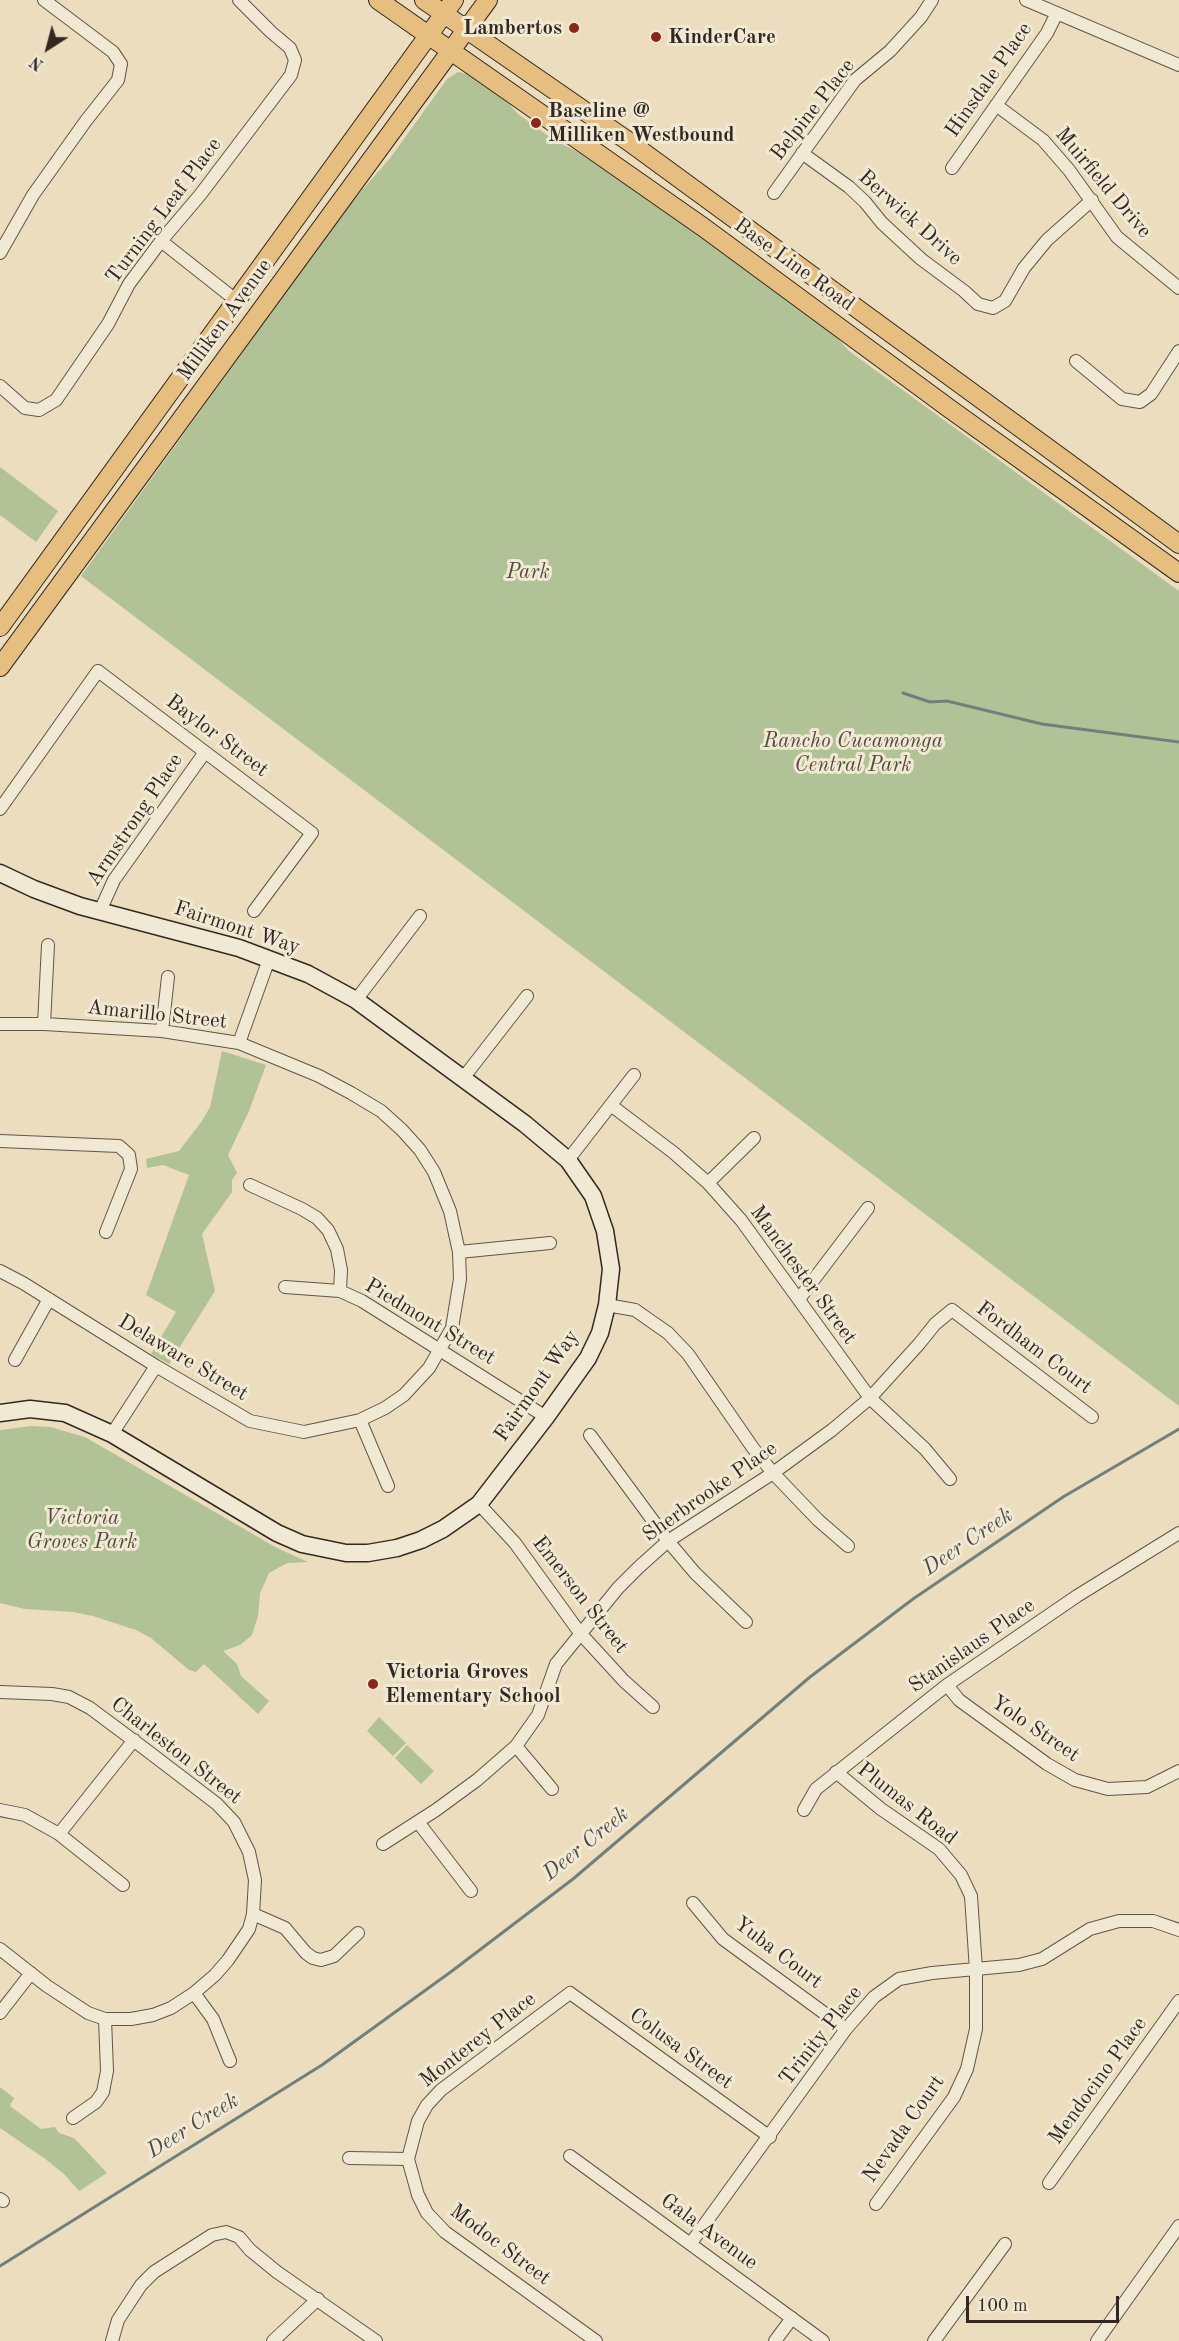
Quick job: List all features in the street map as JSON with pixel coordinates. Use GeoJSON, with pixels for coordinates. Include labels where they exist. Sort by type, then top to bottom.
{"type":"FeatureCollection","features":[{"type":"Feature","properties":{"kind":"main road","name":"Base Line Road"},"geometry":{"type":"LineString","coordinates":[[378,0],[674,206],[837,324],[950,410],[1179,573]]}},
{"type":"Feature","properties":{"kind":"main road","name":"Base Line Road"},"geometry":{"type":"LineString","coordinates":[[424,0],[449,7],[468,28],[628,141],[1179,544]]}},
{"type":"Feature","properties":{"kind":"main road","name":"Milliken Avenue"},"geometry":{"type":"LineString","coordinates":[[0,667],[488,0]]}},
{"type":"Feature","properties":{"kind":"main road","name":"Milliken Avenue"},"geometry":{"type":"LineString","coordinates":[[0,627],[449,7]]}},
{"type":"Feature","properties":{"kind":"street","name":"Turning Leaf Place"},"geometry":{"type":"LineString","coordinates":[[0,386],[25,408],[39,410],[56,400],[108,324],[129,284],[160,241],[200,195],[291,75],[295,60],[290,48],[238,0]]}},
{"type":"Feature","properties":{"kind":"street","name":"Belpine Place"},"geometry":{"type":"LineString","coordinates":[[774,193],[855,80],[890,51],[921,17],[932,0]]}},
{"type":"Feature","properties":{"kind":"street"},"geometry":{"type":"LineString","coordinates":[[1026,0],[1179,65]]}},
{"type":"Feature","properties":{"kind":"street"},"geometry":{"type":"LineString","coordinates":[[0,253],[33,195],[118,80],[121,64],[113,52],[48,1]]}},
{"type":"Feature","properties":{"kind":"street","name":"Hinsdale Place"},"geometry":{"type":"LineString","coordinates":[[952,168],[1047,33],[1057,14]]}},
{"type":"Feature","properties":{"kind":"street","name":"Muirfield Drive"},"geometry":{"type":"LineString","coordinates":[[996,105],[1043,141],[1070,170],[1117,237],[1179,288]]}},
{"type":"Feature","properties":{"kind":"street","name":"Berwick Drive"},"geometry":{"type":"LineString","coordinates":[[802,153],[849,187],[882,223],[921,259],[978,304],[993,308],[1005,301],[1024,268],[1047,240],[1092,200]]}},
{"type":"Feature","properties":{"kind":"street"},"geometry":{"type":"LineString","coordinates":[[160,241],[237,301]]}},
{"type":"Feature","properties":{"kind":"street"},"geometry":{"type":"LineString","coordinates":[[1076,361],[1122,399],[1140,402],[1151,394],[1179,351]]}},
{"type":"Feature","properties":{"kind":"street","name":"Baylor Street"},"geometry":{"type":"LineString","coordinates":[[0,809],[98,671],[312,833],[254,911]]}},
{"type":"Feature","properties":{"kind":"street","name":"Armstrong Place"},"geometry":{"type":"LineString","coordinates":[[100,911],[114,880],[205,752]]}},
{"type":"Feature","properties":{"kind":"street","name":"Fairmont Way"},"geometry":{"type":"LineString","coordinates":[[0,873],[34,889],[100,911],[239,948],[308,974],[356,1000],[464,1077],[568,1160],[593,1196],[605,1230],[610,1269],[607,1305],[600,1333],[588,1358],[546,1417],[479,1503],[443,1529],[397,1548],[368,1553],[324,1550],[302,1544],[277,1533],[112,1434],[65,1413],[30,1409],[0,1413]]}},
{"type":"Feature","properties":{"kind":"street"},"geometry":{"type":"LineString","coordinates":[[356,1000],[420,916]]}},
{"type":"Feature","properties":{"kind":"street"},"geometry":{"type":"LineString","coordinates":[[44,1024],[48,945]]}},
{"type":"Feature","properties":{"kind":"street"},"geometry":{"type":"LineString","coordinates":[[239,1043],[269,959]]}},
{"type":"Feature","properties":{"kind":"street"},"geometry":{"type":"LineString","coordinates":[[162,1030],[168,977]]}},
{"type":"Feature","properties":{"kind":"street"},"geometry":{"type":"LineString","coordinates":[[464,1077],[527,996]]}},
{"type":"Feature","properties":{"kind":"street","name":"Amarillo Street"},"geometry":{"type":"LineString","coordinates":[[0,1024],[162,1030],[239,1043],[319,1076],[381,1111],[420,1150],[434,1172],[450,1211],[459,1252],[460,1279],[452,1328],[441,1350]]}},
{"type":"Feature","properties":{"kind":"street"},"geometry":{"type":"LineString","coordinates":[[568,1160],[634,1075]]}},
{"type":"Feature","properties":{"kind":"street","name":"Manchester Street"},"geometry":{"type":"LineString","coordinates":[[612,1106],[674,1153],[708,1183],[741,1220],[870,1398],[925,1449],[950,1479]]}},
{"type":"Feature","properties":{"kind":"street"},"geometry":{"type":"LineString","coordinates":[[708,1183],[754,1138]]}},
{"type":"Feature","properties":{"kind":"street"},"geometry":{"type":"LineString","coordinates":[[0,1140],[120,1146],[129,1155],[131,1169],[106,1232]]}},
{"type":"Feature","properties":{"kind":"street"},"geometry":{"type":"LineString","coordinates":[[250,1185],[302,1209],[317,1218],[328,1230],[337,1249],[341,1270],[340,1291]]}},
{"type":"Feature","properties":{"kind":"street"},"geometry":{"type":"LineString","coordinates":[[799,1299],[868,1208]]}},
{"type":"Feature","properties":{"kind":"street"},"geometry":{"type":"LineString","coordinates":[[459,1252],[550,1243]]}},
{"type":"Feature","properties":{"kind":"street","name":"Delaware Street"},"geometry":{"type":"LineString","coordinates":[[0,1271],[250,1421],[304,1432],[360,1420],[386,1408],[405,1395],[429,1368],[441,1350]]}},
{"type":"Feature","properties":{"kind":"street","name":"Piedmont Street"},"geometry":{"type":"LineString","coordinates":[[285,1287],[340,1291],[362,1301],[546,1417]]}},
{"type":"Feature","properties":{"kind":"street"},"geometry":{"type":"LineString","coordinates":[[15,1360],[49,1299]]}},
{"type":"Feature","properties":{"kind":"street"},"geometry":{"type":"LineString","coordinates":[[607,1305],[635,1310],[668,1333],[688,1354],[773,1473],[818,1520],[848,1546]]}},
{"type":"Feature","properties":{"kind":"street","name":"Sherbrooke Place"},"geometry":{"type":"LineString","coordinates":[[383,1845],[477,1780],[516,1746],[538,1715],[556,1664],[618,1588],[668,1541],[773,1473],[832,1430],[870,1398],[935,1324],[952,1310]]}},
{"type":"Feature","properties":{"kind":"street","name":"Fordham Court"},"geometry":{"type":"LineString","coordinates":[[952,1310],[1092,1417]]}},
{"type":"Feature","properties":{"kind":"street"},"geometry":{"type":"LineString","coordinates":[[112,1434],[156,1366]]}},
{"type":"Feature","properties":{"kind":"street"},"geometry":{"type":"LineString","coordinates":[[360,1420],[388,1486]]}},
{"type":"Feature","properties":{"kind":"street"},"geometry":{"type":"LineString","coordinates":[[590,1435],[668,1541],[695,1573],[746,1622]]}},
{"type":"Feature","properties":{"kind":"street","name":"Emerson Street"},"geometry":{"type":"LineString","coordinates":[[479,1503],[514,1543],[580,1633],[624,1681],[653,1707]]}},
{"type":"Feature","properties":{"kind":"street","name":"Stanislaus Place"},"geometry":{"type":"LineString","coordinates":[[804,1810],[816,1789],[947,1685],[1077,1596],[1179,1533]]}},
{"type":"Feature","properties":{"kind":"street","name":"Yolo Street"},"geometry":{"type":"LineString","coordinates":[[947,1685],[959,1700],[1047,1764],[1075,1780],[1108,1789],[1147,1787],[1179,1771]]}},
{"type":"Feature","properties":{"kind":"street","name":"Charleston Street"},"geometry":{"type":"LineString","coordinates":[[0,1692],[69,1697],[90,1708],[217,1804],[234,1822],[249,1852],[255,1880],[253,1914]]}},
{"type":"Feature","properties":{"kind":"street"},"geometry":{"type":"LineString","coordinates":[[59,1834],[134,1740]]}},
{"type":"Feature","properties":{"kind":"street"},"geometry":{"type":"LineString","coordinates":[[516,1746],[552,1789]]}},
{"type":"Feature","properties":{"kind":"street","name":"Plumas Road"},"geometry":{"type":"LineString","coordinates":[[836,1773],[881,1809],[939,1849],[961,1875],[971,1896],[976,1970]]}},
{"type":"Feature","properties":{"kind":"street"},"geometry":{"type":"LineString","coordinates":[[0,1810],[25,1815],[59,1834],[123,1885]]}},
{"type":"Feature","properties":{"kind":"street"},"geometry":{"type":"LineString","coordinates":[[418,1822],[471,1891]]}},
{"type":"Feature","properties":{"kind":"street","name":"Yuba Court"},"geometry":{"type":"LineString","coordinates":[[693,1903],[723,1939],[846,2029]]}},
{"type":"Feature","properties":{"kind":"street"},"geometry":{"type":"LineString","coordinates":[[0,1949],[72,2004],[105,2019],[131,2019],[153,2015],[171,2008],[194,1993],[228,1960],[249,1929],[253,1914],[285,1928],[306,1953],[321,1960],[334,1956],[358,1933]]}},
{"type":"Feature","properties":{"kind":"street","name":"Trinity Place"},"geometry":{"type":"LineString","coordinates":[[691,2243],[770,2137],[846,2029],[874,1997],[899,1979],[932,1973],[1018,1965],[1042,1959],[1090,1929],[1119,1921],[1153,1921],[1179,1930]]}},
{"type":"Feature","properties":{"kind":"street","name":"Nevada Court"},"geometry":{"type":"LineString","coordinates":[[876,2204],[954,2097],[962,2082],[973,2048],[976,2029],[976,1970]]}},
{"type":"Feature","properties":{"kind":"street"},"geometry":{"type":"LineString","coordinates":[[0,2013],[31,1973]]}},
{"type":"Feature","properties":{"kind":"street"},"geometry":{"type":"LineString","coordinates":[[194,1993],[213,2019],[230,2061]]}},
{"type":"Feature","properties":{"kind":"street","name":"Colusa Street"},"geometry":{"type":"LineString","coordinates":[[570,1993],[770,2137]]}},
{"type":"Feature","properties":{"kind":"street","name":"Monterey Place"},"geometry":{"type":"LineString","coordinates":[[408,2159],[418,2121],[427,2104],[441,2090],[570,1993]]}},
{"type":"Feature","properties":{"kind":"street","name":"Mendocino Place"},"geometry":{"type":"LineString","coordinates":[[1048,2183],[1179,2001]]}},
{"type":"Feature","properties":{"kind":"street"},"geometry":{"type":"LineString","coordinates":[[73,2118],[96,2102],[103,2092],[106,2071],[105,2019]]}},
{"type":"Feature","properties":{"kind":"street","name":"Gala Avenue"},"geometry":{"type":"LineString","coordinates":[[570,2157],[824,2341]]}},
{"type":"Feature","properties":{"kind":"street"},"geometry":{"type":"LineString","coordinates":[[349,2158],[408,2159]]}},
{"type":"Feature","properties":{"kind":"street","name":"Modoc Street"},"geometry":{"type":"LineString","coordinates":[[408,2159],[418,2195],[427,2213],[445,2232],[596,2341]]}},
{"type":"Feature","properties":{"kind":"street"},"geometry":{"type":"LineString","coordinates":[[1097,2341],[1179,2226]]}},
{"type":"Feature","properties":{"kind":"street"},"geometry":{"type":"LineString","coordinates":[[112,2341],[118,2320],[141,2284],[154,2272],[212,2235],[226,2232],[238,2237],[277,2272],[376,2341]]}},
{"type":"Feature","properties":{"kind":"street"},"geometry":{"type":"LineString","coordinates":[[934,2341],[1005,2244]]}},
{"type":"Feature","properties":{"kind":"street"},"geometry":{"type":"LineString","coordinates":[[273,2341],[318,2299]]}},
{"type":"Feature","properties":{"kind":"street"},"geometry":{"type":"LineString","coordinates":[[775,2341],[792,2318]]}},
{"type":"Feature","properties":{"kind":"green space","name":"Rancho Cucamonga Central Park"},"geometry":{"type":"Polygon","coordinates":[[[458,72],[468,74],[554,140],[576,151],[659,206],[834,334],[849,351],[1179,591],[1179,1406],[81,576],[350,204],[391,157],[447,79],[458,72]]]}},
{"type":"Feature","properties":{"kind":"green space"},"geometry":{"type":"Polygon","coordinates":[[[0,467],[58,511],[36,542],[0,515],[0,467]]]}},
{"type":"Feature","properties":{"kind":"green space"},"geometry":{"type":"Polygon","coordinates":[[[222,1051],[266,1065],[249,1111],[228,1155],[237,1173],[232,1180],[232,1192],[202,1234],[215,1291],[169,1364],[151,1354],[176,1312],[146,1295],[189,1175],[163,1165],[147,1168],[146,1159],[179,1151],[202,1121],[210,1107],[222,1051]]]}},
{"type":"Feature","properties":{"kind":"green space","name":"Victoria Groves Park"},"geometry":{"type":"Polygon","coordinates":[[[32,1426],[50,1427],[85,1437],[277,1548],[308,1562],[287,1563],[269,1573],[260,1593],[258,1616],[252,1635],[240,1645],[223,1651],[237,1664],[241,1676],[269,1701],[258,1714],[204,1664],[196,1672],[189,1670],[151,1638],[136,1630],[73,1612],[25,1609],[0,1603],[0,1430],[32,1426]]]}},
{"type":"Feature","properties":{"kind":"green space"},"geometry":{"type":"Polygon","coordinates":[[[379,1717],[406,1743],[393,1756],[367,1731],[379,1717]]]}},
{"type":"Feature","properties":{"kind":"green space"},"geometry":{"type":"Polygon","coordinates":[[[407,1745],[434,1771],[421,1784],[395,1758],[407,1745]]]}},
{"type":"Feature","properties":{"kind":"green space"},"geometry":{"type":"Polygon","coordinates":[[[0,2087],[14,2098],[10,2106],[41,2129],[55,2127],[59,2133],[74,2138],[107,2173],[79,2191],[64,2174],[44,2158],[0,2128],[0,2087]]]}},
{"type":"Feature","properties":{"kind":"waterway"},"geometry":{"type":"LineString","coordinates":[[903,693],[930,702],[947,701],[1042,724],[1179,742]]}},
{"type":"Feature","properties":{"kind":"waterway","name":"Deer Creek"},"geometry":{"type":"LineString","coordinates":[[0,2266],[322,2065],[452,1971],[573,1879],[810,1677],[913,1599],[1063,1497],[1179,1429]]}},
{"type":"Feature","properties":{"kind":"place","name":"Lambertos"},"geometry":{"type":"Point","coordinates":[574,28]}},
{"type":"Feature","properties":{"kind":"place","name":"KinderCare"},"geometry":{"type":"Point","coordinates":[656,37]}},
{"type":"Feature","properties":{"kind":"place","name":"Baseline @ Milliken Westbound"},"geometry":{"type":"Point","coordinates":[536,123]}},
{"type":"Feature","properties":{"kind":"place","name":"Victoria Groves Elementary School"},"geometry":{"type":"Point","coordinates":[373,1684]}},
{"type":"Feature","properties":{"kind":"park label","name":"Park"},"geometry":{"type":"Point","coordinates":[528,572]}}]}
